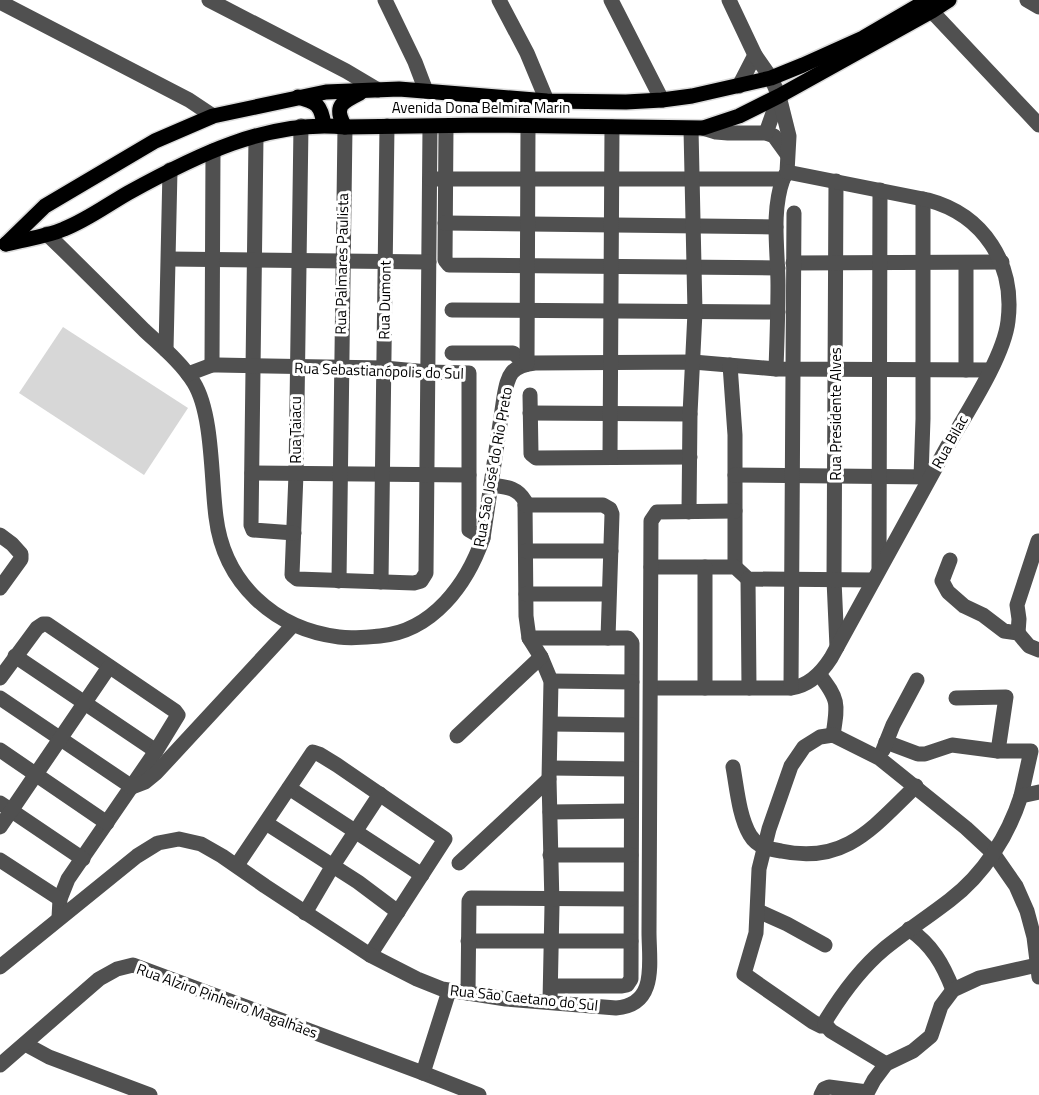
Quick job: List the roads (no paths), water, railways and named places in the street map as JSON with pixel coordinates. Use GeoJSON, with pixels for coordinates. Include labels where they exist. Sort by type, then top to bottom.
{"type":"FeatureCollection","features":[{"type":"Feature","properties":{"kind":"main road","name":"Avenida Dona Belmira Marin"},"geometry":{"type":"LineString","coordinates":[[3,247],[45,206],[155,141],[213,116],[326,92],[426,91],[547,100],[626,102],[662,100],[771,78],[863,38],[928,5],[948,0]]}},
{"type":"Feature","properties":{"kind":"main road","name":"Avenida Dona Belmira Marin"},"geometry":{"type":"LineString","coordinates":[[3,247],[63,230],[170,170],[213,151],[256,136],[301,126],[697,129],[739,116],[779,96],[928,5]]}},
{"type":"Feature","properties":{"kind":"main road"},"geometry":{"type":"LineString","coordinates":[[345,127],[339,112],[340,106],[350,98],[366,91]]}},
{"type":"Feature","properties":{"kind":"main road"},"geometry":{"type":"LineString","coordinates":[[298,97],[311,100],[321,109],[324,125]]}},
{"type":"Feature","properties":{"kind":"main road"},"geometry":{"type":"LineString","coordinates":[[45,206],[40,224],[47,234]]}},
{"type":"Feature","properties":{"kind":"street"},"geometry":{"type":"LineString","coordinates":[[210,0],[346,71],[366,91]]}},
{"type":"Feature","properties":{"kind":"street"},"geometry":{"type":"LineString","coordinates":[[385,0],[426,91]]}},
{"type":"Feature","properties":{"kind":"street"},"geometry":{"type":"LineString","coordinates":[[499,0],[527,53],[547,100]]}},
{"type":"Feature","properties":{"kind":"street"},"geometry":{"type":"LineString","coordinates":[[611,0],[662,100]]}},
{"type":"Feature","properties":{"kind":"street"},"geometry":{"type":"LineString","coordinates":[[729,0],[755,55],[771,78],[779,96],[789,136],[785,175],[778,191],[776,227],[778,312],[792,477],[792,688]]}},
{"type":"Feature","properties":{"kind":"street"},"geometry":{"type":"LineString","coordinates":[[1027,0],[1039,7]]}},
{"type":"Feature","properties":{"kind":"street"},"geometry":{"type":"LineString","coordinates":[[0,2],[189,100],[213,116]]}},
{"type":"Feature","properties":{"kind":"street"},"geometry":{"type":"LineString","coordinates":[[928,5],[1039,125]]}},
{"type":"Feature","properties":{"kind":"street"},"geometry":{"type":"LineString","coordinates":[[739,86],[755,55]]}},
{"type":"Feature","properties":{"kind":"street"},"geometry":{"type":"LineString","coordinates":[[346,71],[366,91]]}},
{"type":"Feature","properties":{"kind":"street"},"geometry":{"type":"LineString","coordinates":[[766,133],[779,96]]}},
{"type":"Feature","properties":{"kind":"street","name":"Rua Taiacu"},"geometry":{"type":"LineString","coordinates":[[301,126],[296,474],[292,573],[294,579],[421,581],[426,573],[426,475]]}},
{"type":"Feature","properties":{"kind":"street","name":"Rua Dumont"},"geometry":{"type":"LineString","coordinates":[[381,582],[387,126]]}},
{"type":"Feature","properties":{"kind":"street"},"geometry":{"type":"LineString","coordinates":[[527,364],[528,126]]}},
{"type":"Feature","properties":{"kind":"street","name":"Rua Palmares Paulista"},"geometry":{"type":"LineString","coordinates":[[339,581],[340,367],[345,127]]}},
{"type":"Feature","properties":{"kind":"street"},"geometry":{"type":"LineString","coordinates":[[426,475],[429,262],[438,179],[438,127]]}},
{"type":"Feature","properties":{"kind":"street"},"geometry":{"type":"LineString","coordinates":[[610,457],[612,127]]}},
{"type":"Feature","properties":{"kind":"street"},"geometry":{"type":"LineString","coordinates":[[735,511],[689,512],[694,312],[693,179],[697,129],[716,132],[766,133],[774,136],[787,154]]}},
{"type":"Feature","properties":{"kind":"street"},"geometry":{"type":"LineString","coordinates":[[256,136],[252,528],[259,531],[294,533]]}},
{"type":"Feature","properties":{"kind":"street"},"geometry":{"type":"LineString","coordinates":[[212,365],[213,151]]}},
{"type":"Feature","properties":{"kind":"street"},"geometry":{"type":"LineString","coordinates":[[166,350],[170,170]]}},
{"type":"Feature","properties":{"kind":"street","name":"Rua Bilac"},"geometry":{"type":"LineString","coordinates":[[438,179],[612,180],[785,175],[836,181],[950,207],[968,219],[984,236],[1002,262],[1009,301],[1008,323],[990,370],[926,477],[837,648],[819,674],[800,687],[792,688],[651,688]]}},
{"type":"Feature","properties":{"kind":"street"},"geometry":{"type":"LineString","coordinates":[[438,179],[445,223],[445,260],[449,265],[778,268]]}},
{"type":"Feature","properties":{"kind":"street","name":"Rua Presidente Alves"},"geometry":{"type":"LineString","coordinates":[[836,181],[834,580],[837,648]]}},
{"type":"Feature","properties":{"kind":"street"},"geometry":{"type":"LineString","coordinates":[[651,567],[735,567],[748,579],[834,580],[876,574],[879,477],[880,190]]}},
{"type":"Feature","properties":{"kind":"street"},"geometry":{"type":"LineString","coordinates":[[735,476],[926,477],[923,370],[923,199]]}},
{"type":"Feature","properties":{"kind":"street"},"geometry":{"type":"LineString","coordinates":[[784,369],[793,263],[794,213]]}},
{"type":"Feature","properties":{"kind":"street"},"geometry":{"type":"LineString","coordinates":[[445,223],[776,227]]}},
{"type":"Feature","properties":{"kind":"street"},"geometry":{"type":"LineString","coordinates":[[62,249],[63,230]]}},
{"type":"Feature","properties":{"kind":"street","name":"Rua São José do Rio Preto"},"geometry":{"type":"LineString","coordinates":[[47,234],[188,374],[199,393],[203,406],[211,457],[217,524],[230,564],[241,582],[271,611],[293,625],[314,633],[341,638],[390,635],[428,616],[457,590],[469,573],[483,538],[506,383],[518,366],[527,364]]}},
{"type":"Feature","properties":{"kind":"street"},"geometry":{"type":"LineString","coordinates":[[169,259],[429,262]]}},
{"type":"Feature","properties":{"kind":"street"},"geometry":{"type":"LineString","coordinates":[[793,263],[1002,262]]}},
{"type":"Feature","properties":{"kind":"street"},"geometry":{"type":"LineString","coordinates":[[966,263],[966,370]]}},
{"type":"Feature","properties":{"kind":"street"},"geometry":{"type":"LineString","coordinates":[[452,310],[778,312]]}},
{"type":"Feature","properties":{"kind":"street"},"geometry":{"type":"LineString","coordinates":[[452,353],[513,353],[527,364],[610,361],[693,362],[784,369],[990,370]]}},
{"type":"Feature","properties":{"kind":"street","name":"Rua Sebastianópolis do Sul"},"geometry":{"type":"LineString","coordinates":[[188,374],[212,365],[384,368],[470,374],[469,530],[483,538]]}},
{"type":"Feature","properties":{"kind":"street"},"geometry":{"type":"LineString","coordinates":[[730,365],[735,435],[735,567]]}},
{"type":"Feature","properties":{"kind":"street"},"geometry":{"type":"LineString","coordinates":[[530,395],[531,454],[533,457],[690,457]]}},
{"type":"Feature","properties":{"kind":"street"},"geometry":{"type":"LineString","coordinates":[[530,412],[690,414]]}},
{"type":"Feature","properties":{"kind":"street"},"geometry":{"type":"LineString","coordinates":[[252,473],[469,475]]}},
{"type":"Feature","properties":{"kind":"street"},"geometry":{"type":"LineString","coordinates":[[491,485],[509,487],[522,495],[525,505],[526,616],[529,638],[541,657],[551,681],[551,993]]}},
{"type":"Feature","properties":{"kind":"street"},"geometry":{"type":"LineString","coordinates":[[525,505],[603,505],[612,513],[608,638],[529,638]]}},
{"type":"Feature","properties":{"kind":"street","name":"Rua São Caetano do Sul"},"geometry":{"type":"LineString","coordinates":[[551,993],[625,1007],[640,999],[650,980],[651,522],[657,512],[689,512]]}},
{"type":"Feature","properties":{"kind":"street"},"geometry":{"type":"LineString","coordinates":[[0,536],[21,554],[21,560],[0,588]]}},
{"type":"Feature","properties":{"kind":"street"},"geometry":{"type":"LineString","coordinates":[[1018,633],[1017,605],[1038,540]]}},
{"type":"Feature","properties":{"kind":"street"},"geometry":{"type":"LineString","coordinates":[[525,551],[611,551]]}},
{"type":"Feature","properties":{"kind":"street"},"geometry":{"type":"LineString","coordinates":[[950,560],[942,581],[948,592],[964,606],[983,615],[1004,631],[1018,633],[1029,646],[1039,650]]}},
{"type":"Feature","properties":{"kind":"street"},"geometry":{"type":"LineString","coordinates":[[705,567],[705,688]]}},
{"type":"Feature","properties":{"kind":"street"},"geometry":{"type":"LineString","coordinates":[[748,579],[749,688]]}},
{"type":"Feature","properties":{"kind":"street"},"geometry":{"type":"LineString","coordinates":[[526,594],[608,594]]}},
{"type":"Feature","properties":{"kind":"street"},"geometry":{"type":"LineString","coordinates":[[0,678],[37,628],[47,624],[175,711],[178,717],[68,879],[60,898],[59,918]]}},
{"type":"Feature","properties":{"kind":"street"},"geometry":{"type":"LineString","coordinates":[[132,787],[145,782],[156,773],[293,625]]}},
{"type":"Feature","properties":{"kind":"street","name":"Rua São Caetano do Sul"},"geometry":{"type":"LineString","coordinates":[[0,968],[123,866],[158,843],[179,840],[211,849],[370,955],[417,979],[448,991],[506,999],[627,985],[631,979],[632,643],[628,638],[608,638]]}},
{"type":"Feature","properties":{"kind":"street"},"geometry":{"type":"LineString","coordinates":[[15,656],[156,751]]}},
{"type":"Feature","properties":{"kind":"street"},"geometry":{"type":"LineString","coordinates":[[457,736],[541,657]]}},
{"type":"Feature","properties":{"kind":"street"},"geometry":{"type":"LineString","coordinates":[[0,827],[6,806],[36,774],[109,667]]}},
{"type":"Feature","properties":{"kind":"street"},"geometry":{"type":"LineString","coordinates":[[819,674],[833,693],[837,705],[833,735]]}},
{"type":"Feature","properties":{"kind":"street"},"geometry":{"type":"LineString","coordinates":[[879,758],[893,725],[917,680]]}},
{"type":"Feature","properties":{"kind":"street"},"geometry":{"type":"LineString","coordinates":[[551,681],[632,682]]}},
{"type":"Feature","properties":{"kind":"street"},"geometry":{"type":"LineString","coordinates":[[956,698],[1006,697],[998,751]]}},
{"type":"Feature","properties":{"kind":"street"},"geometry":{"type":"LineString","coordinates":[[0,698],[132,787]]}},
{"type":"Feature","properties":{"kind":"street"},"geometry":{"type":"LineString","coordinates":[[551,724],[632,725]]}},
{"type":"Feature","properties":{"kind":"street"},"geometry":{"type":"LineString","coordinates":[[821,1095],[824,1089],[829,1087],[867,1094],[873,1080],[886,1064],[906,1055],[932,1036],[941,1006],[953,990],[979,978],[1038,971],[1034,937],[1027,911],[1016,886],[993,854],[966,828],[879,758],[833,735],[820,737],[804,747],[791,766],[759,868],[756,933],[744,974],[813,1022],[820,1026],[825,1024]]}},
{"type":"Feature","properties":{"kind":"street"},"geometry":{"type":"LineString","coordinates":[[825,1024],[863,969],[909,929],[960,892],[993,854],[1010,826],[1035,750],[998,751],[952,745],[918,754],[886,742]]}},
{"type":"Feature","properties":{"kind":"street"},"geometry":{"type":"LineString","coordinates":[[0,750],[107,823]]}},
{"type":"Feature","properties":{"kind":"street"},"geometry":{"type":"LineString","coordinates":[[237,865],[312,754],[316,752],[380,794],[444,838],[444,841],[370,955]]}},
{"type":"Feature","properties":{"kind":"street"},"geometry":{"type":"LineString","coordinates":[[733,767],[750,836],[764,848],[794,854],[831,851],[850,844],[863,835],[916,786]]}},
{"type":"Feature","properties":{"kind":"street"},"geometry":{"type":"LineString","coordinates":[[459,863],[550,773],[631,769]]}},
{"type":"Feature","properties":{"kind":"street"},"geometry":{"type":"LineString","coordinates":[[290,788],[422,875]]}},
{"type":"Feature","properties":{"kind":"street"},"geometry":{"type":"LineString","coordinates":[[1021,796],[1039,792]]}},
{"type":"Feature","properties":{"kind":"street"},"geometry":{"type":"LineString","coordinates":[[306,913],[332,867],[380,794]]}},
{"type":"Feature","properties":{"kind":"street"},"geometry":{"type":"LineString","coordinates":[[6,806],[83,859]]}},
{"type":"Feature","properties":{"kind":"street"},"geometry":{"type":"LineString","coordinates":[[550,812],[631,811]]}},
{"type":"Feature","properties":{"kind":"street"},"geometry":{"type":"LineString","coordinates":[[266,823],[358,882],[398,912]]}},
{"type":"Feature","properties":{"kind":"street"},"geometry":{"type":"LineString","coordinates":[[550,855],[631,855]]}},
{"type":"Feature","properties":{"kind":"street"},"geometry":{"type":"LineString","coordinates":[[2,864],[60,898]]}},
{"type":"Feature","properties":{"kind":"street"},"geometry":{"type":"LineString","coordinates":[[468,993],[468,901],[471,898],[630,899]]}},
{"type":"Feature","properties":{"kind":"street"},"geometry":{"type":"LineString","coordinates":[[758,911],[825,945]]}},
{"type":"Feature","properties":{"kind":"street"},"geometry":{"type":"LineString","coordinates":[[909,929],[936,954],[953,990]]}},
{"type":"Feature","properties":{"kind":"street"},"geometry":{"type":"LineString","coordinates":[[468,941],[631,941]]}},
{"type":"Feature","properties":{"kind":"street","name":"Rua Alziro Pinheiro Magalhães"},"geometry":{"type":"LineString","coordinates":[[0,1065],[99,979],[117,969],[133,965],[423,1072],[478,1095]]}},
{"type":"Feature","properties":{"kind":"street"},"geometry":{"type":"LineString","coordinates":[[423,1072],[448,991]]}},
{"type":"Feature","properties":{"kind":"street"},"geometry":{"type":"LineString","coordinates":[[825,1024],[831,1031],[886,1064]]}},
{"type":"Feature","properties":{"kind":"street"},"geometry":{"type":"LineString","coordinates":[[25,1044],[50,1057],[150,1095]]}}]}
